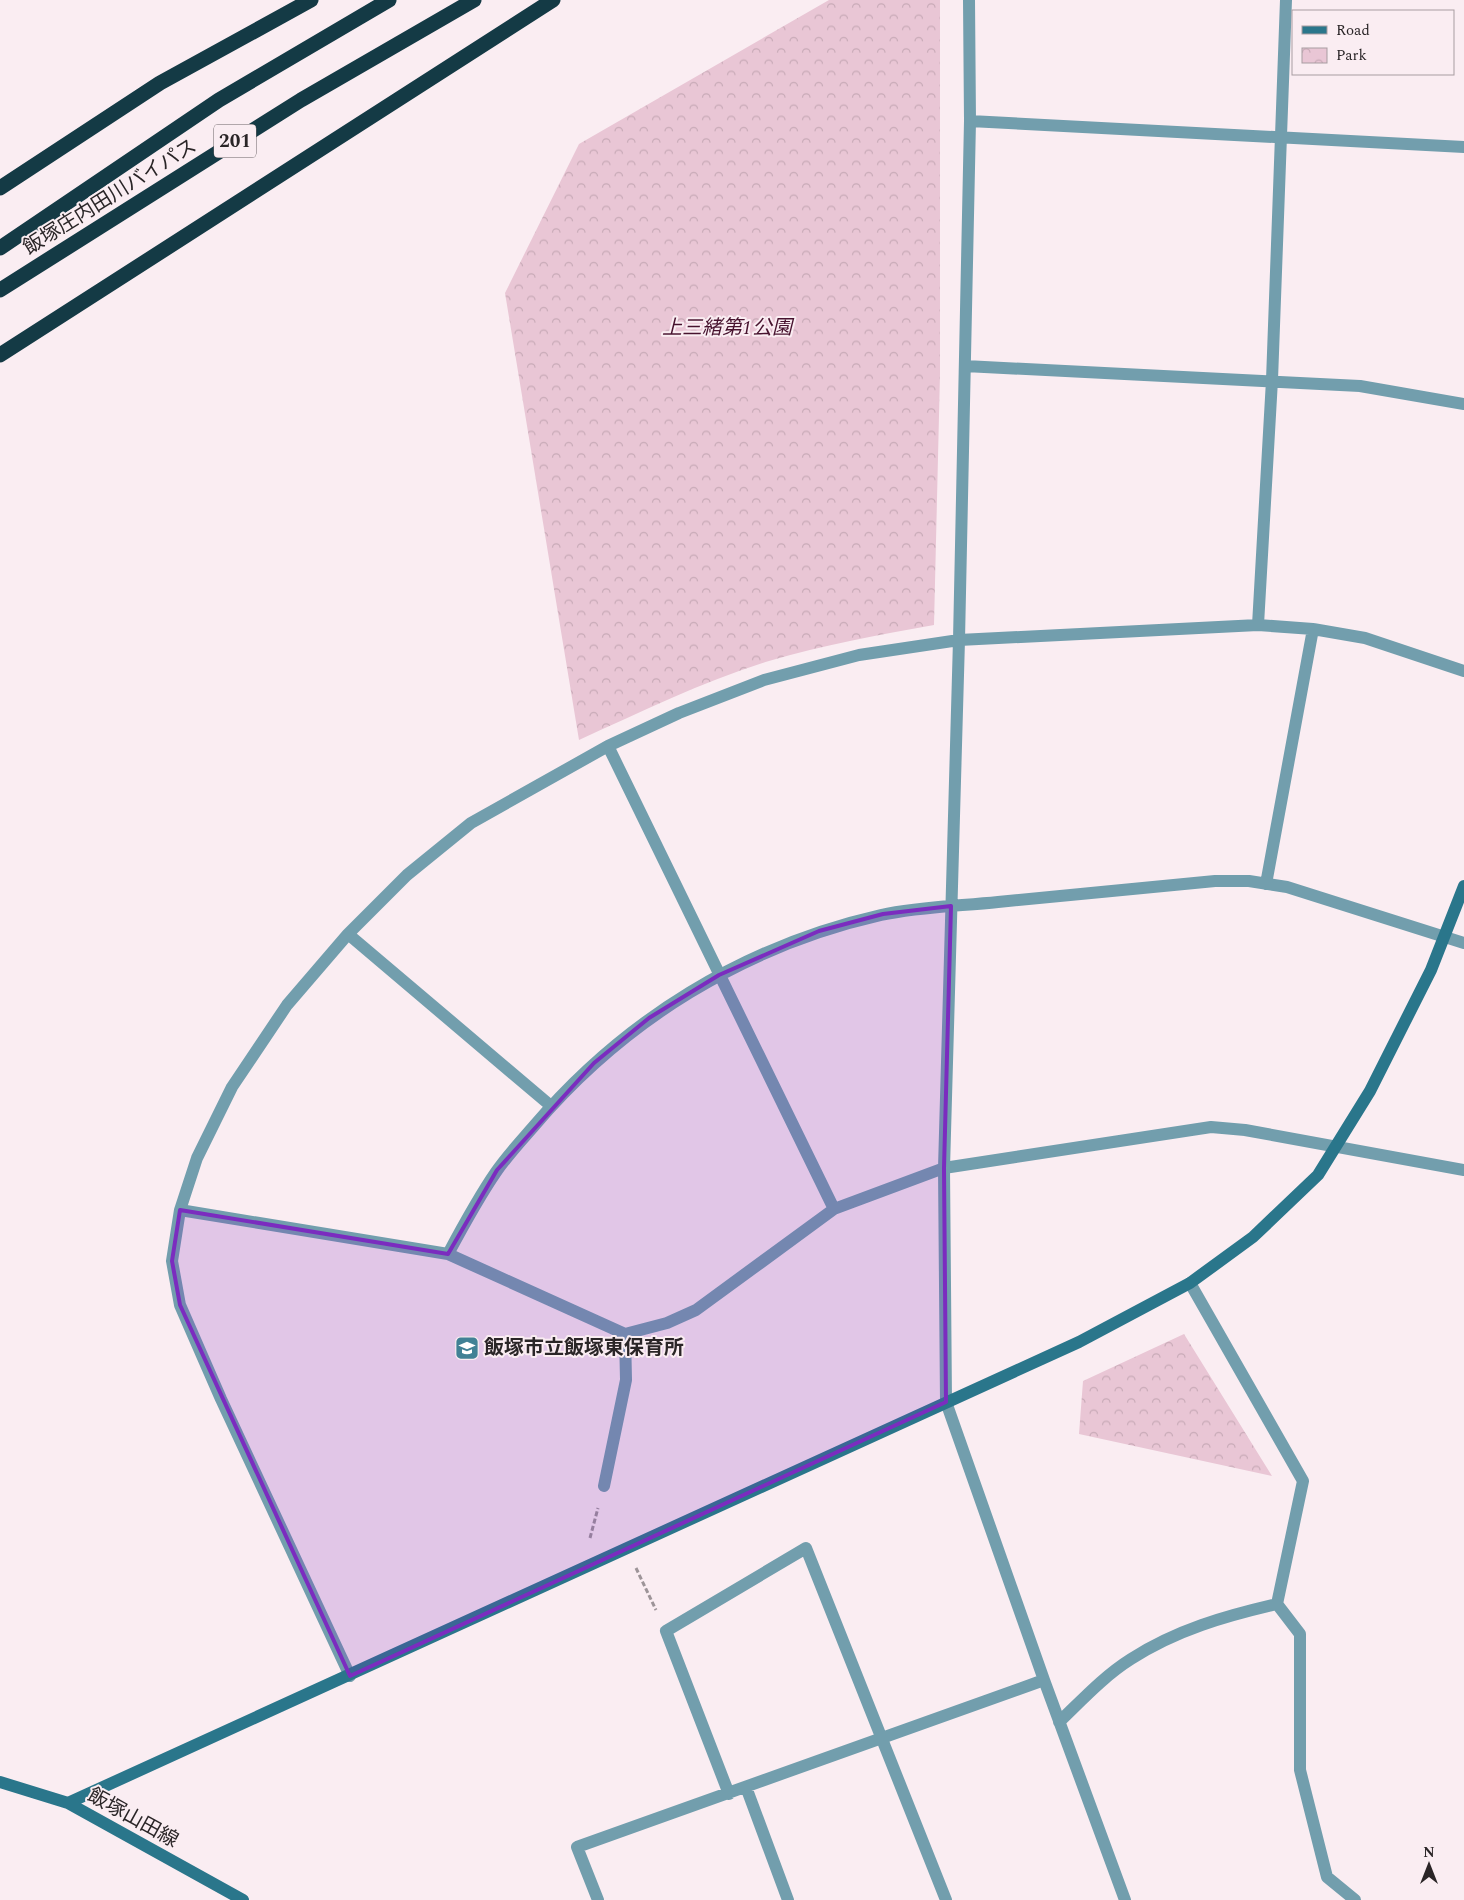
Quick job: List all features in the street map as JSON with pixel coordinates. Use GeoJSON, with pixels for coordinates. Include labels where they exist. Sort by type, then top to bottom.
{"type":"FeatureCollection","features":[{"type":"Feature","properties":{"kind":"highway"},"geometry":{"type":"LineString","coordinates":[[0,188],[160,83],[311,0]]}},
{"type":"Feature","properties":{"kind":"highway","name":"飯塚庄内田川バイパス"},"geometry":{"type":"LineString","coordinates":[[0,248],[219,100],[389,0]]}},
{"type":"Feature","properties":{"kind":"highway","name":"飯塚庄内田川バイパス"},"geometry":{"type":"LineString","coordinates":[[0,290],[300,100],[474,0]]}},
{"type":"Feature","properties":{"kind":"highway"},"geometry":{"type":"LineString","coordinates":[[0,355],[553,0]]}},
{"type":"Feature","properties":{"kind":"street"},"geometry":{"type":"LineString","coordinates":[[969,0],[970,121],[965,366],[944,1168],[946,1402],[1124,1900]]}},
{"type":"Feature","properties":{"kind":"street"},"geometry":{"type":"LineString","coordinates":[[1258,625],[1272,380],[1286,0]]}},
{"type":"Feature","properties":{"kind":"street"},"geometry":{"type":"LineString","coordinates":[[970,121],[1464,147]]}},
{"type":"Feature","properties":{"kind":"street"},"geometry":{"type":"LineString","coordinates":[[965,366],[1272,380],[1360,386],[1464,404]]}},
{"type":"Feature","properties":{"kind":"street"},"geometry":{"type":"LineString","coordinates":[[350,1676],[221,1399],[180,1305],[172,1261],[180,1210],[196,1158],[232,1087],[287,1005],[348,934],[407,875],[471,823],[608,746],[679,712],[764,680],[859,655],[959,640],[1258,625],[1313,629],[1365,638],[1464,672]]}},
{"type":"Feature","properties":{"kind":"street"},"geometry":{"type":"LineString","coordinates":[[1266,884],[1313,629]]}},
{"type":"Feature","properties":{"kind":"street"},"geometry":{"type":"LineString","coordinates":[[608,746],[834,1209]]}},
{"type":"Feature","properties":{"kind":"street"},"geometry":{"type":"LineString","coordinates":[[448,1254],[470,1212],[497,1170],[551,1106],[594,1063],[649,1018],[719,975],[769,950],[819,931],[883,914],[1215,881],[1287,887],[1464,944]]}},
{"type":"Feature","properties":{"kind":"street"},"geometry":{"type":"LineString","coordinates":[[68,1803],[1080,1342],[1190,1283],[1253,1237],[1318,1175],[1370,1091],[1430,970],[1464,886]]}},
{"type":"Feature","properties":{"kind":"street"},"geometry":{"type":"LineString","coordinates":[[348,934],[551,1106]]}},
{"type":"Feature","properties":{"kind":"street"},"geometry":{"type":"LineString","coordinates":[[180,1210],[448,1254],[625,1334],[667,1323],[696,1310],[834,1209],[944,1168],[1211,1127],[1245,1130],[1464,1170]]}},
{"type":"Feature","properties":{"kind":"street"},"geometry":{"type":"LineString","coordinates":[[1190,1283],[1303,1481],[1277,1604],[1300,1634],[1300,1770],[1328,1877],[1355,1900]]}},
{"type":"Feature","properties":{"kind":"street"},"geometry":{"type":"LineString","coordinates":[[604,1486],[626,1380],[625,1334]]}},
{"type":"Feature","properties":{"kind":"street"},"geometry":{"type":"LineString","coordinates":[[729,1794],[666,1631],[806,1548],[946,1900]]}},
{"type":"Feature","properties":{"kind":"street"},"geometry":{"type":"LineString","coordinates":[[1060,1722],[1090,1692],[1130,1659],[1176,1634],[1224,1616],[1277,1604]]}},
{"type":"Feature","properties":{"kind":"street"},"geometry":{"type":"LineString","coordinates":[[598,1900],[577,1847],[1044,1680]]}},
{"type":"Feature","properties":{"kind":"street","name":"飯塚山田線"},"geometry":{"type":"LineString","coordinates":[[0,1782],[68,1803],[243,1900]]}},
{"type":"Feature","properties":{"kind":"street"},"geometry":{"type":"LineString","coordinates":[[746,1787],[788,1900]]}},
{"type":"Feature","properties":{"kind":"path"},"geometry":{"type":"LineString","coordinates":[[583,1569],[604,1486]]}},
{"type":"Feature","properties":{"kind":"path"},"geometry":{"type":"LineString","coordinates":[[627,1548],[666,1631]]}},
{"type":"Feature","properties":{"kind":"highlighted area"},"geometry":{"type":"Polygon","coordinates":[[[951,906],[944,1168],[946,1402],[350,1676],[180,1305],[172,1261],[180,1210],[448,1254],[497,1170],[594,1063],[649,1018],[719,975],[819,931],[883,914],[951,906]]]}},
{"type":"Feature","properties":{"kind":"green space","name":"上三緒第1公園"},"geometry":{"type":"Polygon","coordinates":[[[829,0],[940,0],[940,374],[934,625],[830,645],[769,661],[697,687],[579,740],[505,293],[579,144],[829,0]]]}},
{"type":"Feature","properties":{"kind":"green space"},"geometry":{"type":"Polygon","coordinates":[[[1184,1334],[1272,1476],[1079,1434],[1083,1381],[1184,1334]]]}},
{"type":"Feature","properties":{"kind":"place","name":"飯塚市立飯塚東保育所"},"geometry":{"type":"Point","coordinates":[467,1348]}}]}
